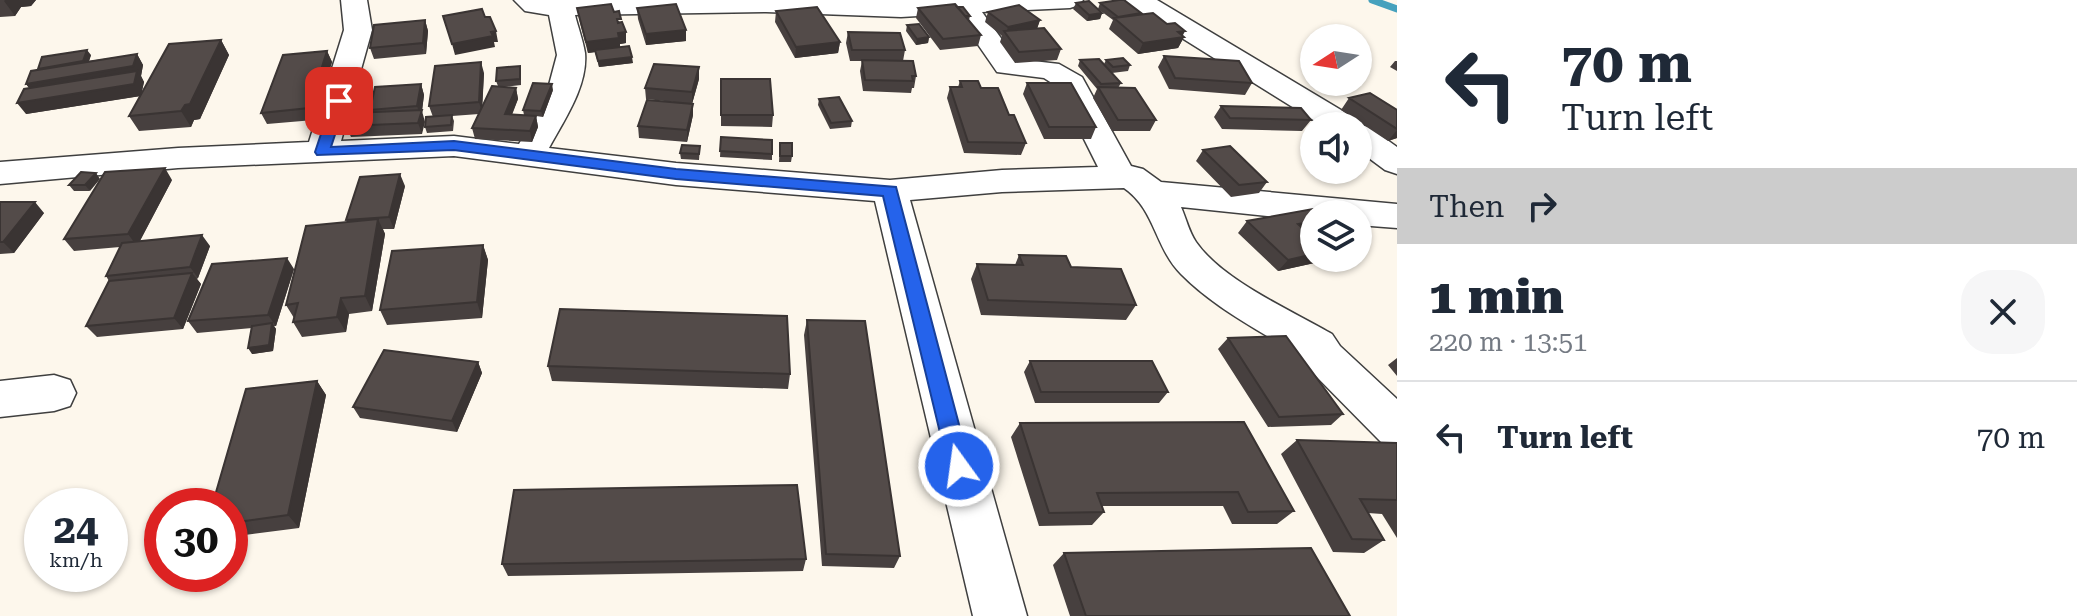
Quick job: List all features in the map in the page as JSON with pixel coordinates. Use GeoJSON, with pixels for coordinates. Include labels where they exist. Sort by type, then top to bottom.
{"type":"FeatureCollection","features":[{"type":"Feature","properties":{"kind":"street"},"geometry":{"type":"LineString","coordinates":[[322,152],[358,30],[354,0]]}},
{"type":"Feature","properties":{"kind":"street"},"geometry":{"type":"LineString","coordinates":[[527,0],[534,5],[565,10],[589,3],[936,4],[1070,0]]}},
{"type":"Feature","properties":{"kind":"street"},"geometry":{"type":"LineString","coordinates":[[1138,0],[1202,34],[1320,112]]}},
{"type":"Feature","properties":{"kind":"street"},"geometry":{"type":"LineString","coordinates":[[936,4],[970,14],[1007,66],[1051,69],[1064,75],[1136,184],[1162,201],[1177,247],[1192,263],[1210,278],[1317,346],[1325,358],[1397,428]]}},
{"type":"Feature","properties":{"kind":"street"},"geometry":{"type":"LineString","coordinates":[[528,156],[560,100],[571,55],[562,15],[565,10]]}},
{"type":"Feature","properties":{"kind":"street"},"geometry":{"type":"LineString","coordinates":[[1372,144],[1397,163]]}},
{"type":"Feature","properties":{"kind":"street"},"geometry":{"type":"LineString","coordinates":[[0,173],[178,158],[454,146],[676,174],[890,191],[1002,181],[1136,184],[1223,201],[1397,216]]}},
{"type":"Feature","properties":{"kind":"street"},"geometry":{"type":"LineString","coordinates":[[890,191],[1000,616]]}},
{"type":"Feature","properties":{"kind":"street"},"geometry":{"type":"LineString","coordinates":[[0,399],[54,393]]}},
{"type":"Feature","properties":{"kind":"building"},"geometry":{"type":"Polygon","coordinates":[[[1124,0],[1141,13],[1118,17],[1100,3],[1124,0]]]}},
{"type":"Feature","properties":{"kind":"building"},"geometry":{"type":"Polygon","coordinates":[[[1089,1],[1102,13],[1089,15],[1076,3],[1089,1]]]}},
{"type":"Feature","properties":{"kind":"building"},"geometry":{"type":"Polygon","coordinates":[[[611,4],[614,12],[619,11],[621,19],[617,19],[618,23],[622,22],[626,32],[618,33],[619,38],[586,42],[577,8],[611,4]]]}},
{"type":"Feature","properties":{"kind":"building"},"geometry":{"type":"Polygon","coordinates":[[[676,4],[686,30],[646,34],[637,8],[676,4]]]}},
{"type":"Feature","properties":{"kind":"building"},"geometry":{"type":"Polygon","coordinates":[[[955,4],[981,35],[943,39],[918,8],[955,4]]]}},
{"type":"Feature","properties":{"kind":"building"},"geometry":{"type":"Polygon","coordinates":[[[1019,5],[1040,20],[1008,27],[988,12],[1019,5]]]}},
{"type":"Feature","properties":{"kind":"building"},"geometry":{"type":"Polygon","coordinates":[[[817,7],[840,42],[796,47],[776,11],[817,7]]]}},
{"type":"Feature","properties":{"kind":"building"},"geometry":{"type":"Polygon","coordinates":[[[957,7],[963,7],[970,16],[965,16],[957,7]]]}},
{"type":"Feature","properties":{"kind":"building"},"geometry":{"type":"Polygon","coordinates":[[[482,9],[485,17],[490,17],[496,31],[491,32],[493,36],[452,44],[443,16],[482,9]]]}},
{"type":"Feature","properties":{"kind":"building"},"geometry":{"type":"Polygon","coordinates":[[[1153,13],[1167,24],[1175,23],[1185,31],[1178,32],[1184,37],[1143,43],[1114,18],[1153,13]]]}},
{"type":"Feature","properties":{"kind":"building"},"geometry":{"type":"Polygon","coordinates":[[[425,20],[423,43],[370,48],[374,25],[425,20]]]}},
{"type":"Feature","properties":{"kind":"building"},"geometry":{"type":"Polygon","coordinates":[[[919,24],[929,37],[917,39],[907,25],[919,24]]]}},
{"type":"Feature","properties":{"kind":"building"},"geometry":{"type":"Polygon","coordinates":[[[1044,28],[1061,49],[1019,52],[1004,31],[1044,28]]]}},
{"type":"Feature","properties":{"kind":"building"},"geometry":{"type":"Polygon","coordinates":[[[848,32],[900,33],[905,50],[852,50],[848,32]]]}},
{"type":"Feature","properties":{"kind":"building"},"geometry":{"type":"Polygon","coordinates":[[[221,40],[190,104],[181,111],[129,116],[169,44],[221,40]]]}},
{"type":"Feature","properties":{"kind":"building"},"geometry":{"type":"Polygon","coordinates":[[[629,46],[632,57],[598,61],[595,50],[629,46]]]}},
{"type":"Feature","properties":{"kind":"building"},"geometry":{"type":"Polygon","coordinates":[[[87,50],[83,61],[38,69],[42,57],[87,50]]]}},
{"type":"Feature","properties":{"kind":"building"},"geometry":{"type":"Polygon","coordinates":[[[327,51],[309,108],[261,113],[283,55],[327,51]]]}},
{"type":"Feature","properties":{"kind":"building"},"geometry":{"type":"Polygon","coordinates":[[[137,54],[133,66],[26,84],[31,71],[137,54]]]}},
{"type":"Feature","properties":{"kind":"building"},"geometry":{"type":"Polygon","coordinates":[[[1164,56],[1239,61],[1252,83],[1175,78],[1164,56]]]}},
{"type":"Feature","properties":{"kind":"building"},"geometry":{"type":"Polygon","coordinates":[[[1123,58],[1130,65],[1113,67],[1106,60],[1123,58]]]}},
{"type":"Feature","properties":{"kind":"building"},"geometry":{"type":"Polygon","coordinates":[[[1099,59],[1121,83],[1101,84],[1080,60],[1099,59]]]}},
{"type":"Feature","properties":{"kind":"building"},"geometry":{"type":"Polygon","coordinates":[[[862,60],[913,61],[916,76],[912,76],[913,81],[865,80],[862,60]]]}},
{"type":"Feature","properties":{"kind":"building"},"geometry":{"type":"Polygon","coordinates":[[[481,62],[479,102],[429,106],[435,66],[481,62]]]}},
{"type":"Feature","properties":{"kind":"building"},"geometry":{"type":"Polygon","coordinates":[[[654,64],[699,67],[692,92],[645,88],[654,64]]]}},
{"type":"Feature","properties":{"kind":"building"},"geometry":{"type":"Polygon","coordinates":[[[520,66],[520,79],[496,81],[497,68],[520,66]]]}},
{"type":"Feature","properties":{"kind":"building"},"geometry":{"type":"Polygon","coordinates":[[[137,71],[134,84],[17,103],[24,89],[137,71]]]}},
{"type":"Feature","properties":{"kind":"building"},"geometry":{"type":"Polygon","coordinates":[[[721,79],[770,79],[773,115],[721,115],[721,79]]]}},
{"type":"Feature","properties":{"kind":"building"},"geometry":{"type":"Polygon","coordinates":[[[960,81],[978,81],[981,88],[998,88],[1009,115],[1014,115],[1026,143],[968,142],[950,87],[962,87],[960,81]]]}},
{"type":"Feature","properties":{"kind":"building"},"geometry":{"type":"Polygon","coordinates":[[[533,83],[552,84],[541,111],[523,110],[533,83]]]}},
{"type":"Feature","properties":{"kind":"building"},"geometry":{"type":"Polygon","coordinates":[[[1027,83],[1071,83],[1096,127],[1049,127],[1027,83]]]}},
{"type":"Feature","properties":{"kind":"building"},"geometry":{"type":"Polygon","coordinates":[[[421,84],[417,106],[370,110],[375,87],[421,84]]]}},
{"type":"Feature","properties":{"kind":"building"},"geometry":{"type":"Polygon","coordinates":[[[492,86],[516,88],[505,114],[536,116],[530,131],[472,128],[492,86]]]}},
{"type":"Feature","properties":{"kind":"building"},"geometry":{"type":"Polygon","coordinates":[[[1098,87],[1135,88],[1156,120],[1118,120],[1098,87]]]}},
{"type":"Feature","properties":{"kind":"building"},"geometry":{"type":"Polygon","coordinates":[[[1372,94],[1397,110],[1397,129],[1372,112],[1349,98],[1372,94]]]}},
{"type":"Feature","properties":{"kind":"building"},"geometry":{"type":"Polygon","coordinates":[[[839,97],[852,121],[831,123],[819,99],[839,97]]]}},
{"type":"Feature","properties":{"kind":"building"},"geometry":{"type":"Polygon","coordinates":[[[647,100],[693,104],[687,130],[638,126],[647,100]]]}},
{"type":"Feature","properties":{"kind":"building"},"geometry":{"type":"Polygon","coordinates":[[[1221,106],[1301,108],[1304,112],[1300,112],[1300,120],[1230,118],[1221,106]]]}},
{"type":"Feature","properties":{"kind":"building"},"geometry":{"type":"Polygon","coordinates":[[[422,110],[418,123],[346,126],[352,113],[422,110]]]}},
{"type":"Feature","properties":{"kind":"building"},"geometry":{"type":"Polygon","coordinates":[[[452,115],[451,125],[425,127],[426,117],[452,115]]]}},
{"type":"Feature","properties":{"kind":"building"},"geometry":{"type":"Polygon","coordinates":[[[721,137],[772,140],[772,154],[720,151],[721,137]]]}},
{"type":"Feature","properties":{"kind":"building"},"geometry":{"type":"Polygon","coordinates":[[[780,143],[792,143],[792,156],[780,156],[780,143]]]}},
{"type":"Feature","properties":{"kind":"building"},"geometry":{"type":"Polygon","coordinates":[[[682,145],[700,146],[699,154],[680,153],[682,145]]]}},
{"type":"Feature","properties":{"kind":"building"},"geometry":{"type":"Polygon","coordinates":[[[1230,146],[1267,182],[1239,185],[1203,150],[1230,146]]]}},
{"type":"Feature","properties":{"kind":"building"},"geometry":{"type":"Polygon","coordinates":[[[165,168],[128,234],[64,239],[105,172],[165,168]]]}},
{"type":"Feature","properties":{"kind":"building"},"geometry":{"type":"Polygon","coordinates":[[[81,172],[96,173],[85,185],[69,185],[81,172]]]}},
{"type":"Feature","properties":{"kind":"building"},"geometry":{"type":"Polygon","coordinates":[[[400,174],[389,217],[346,220],[360,177],[400,174]]]}},
{"type":"Feature","properties":{"kind":"building"},"geometry":{"type":"Polygon","coordinates":[[[0,202],[35,202],[3,242],[0,242],[0,202]]]}},
{"type":"Feature","properties":{"kind":"building"},"geometry":{"type":"Polygon","coordinates":[[[1300,211],[1300,257],[1288,260],[1247,221],[1300,211]]]}},
{"type":"Feature","properties":{"kind":"building"},"geometry":{"type":"Polygon","coordinates":[[[378,219],[365,296],[341,298],[337,317],[293,322],[298,303],[286,305],[306,226],[378,219]]]}},
{"type":"Feature","properties":{"kind":"building"},"geometry":{"type":"Polygon","coordinates":[[[202,235],[190,267],[106,276],[122,243],[202,235]]]}},
{"type":"Feature","properties":{"kind":"building"},"geometry":{"type":"Polygon","coordinates":[[[483,245],[477,302],[380,310],[392,251],[483,245]]]}},
{"type":"Feature","properties":{"kind":"building"},"geometry":{"type":"Polygon","coordinates":[[[1019,255],[1066,256],[1071,267],[1121,269],[1136,305],[988,300],[977,264],[1023,265],[1019,255]]]}},
{"type":"Feature","properties":{"kind":"building"},"geometry":{"type":"Polygon","coordinates":[[[287,258],[268,315],[188,321],[212,264],[287,258]]]}},
{"type":"Feature","properties":{"kind":"building"},"geometry":{"type":"Polygon","coordinates":[[[192,273],[174,318],[86,326],[109,281],[192,273]]]}},
{"type":"Feature","properties":{"kind":"building"},"geometry":{"type":"Polygon","coordinates":[[[560,309],[787,316],[790,374],[548,366],[560,309]]]}},
{"type":"Feature","properties":{"kind":"building"},"geometry":{"type":"Polygon","coordinates":[[[807,320],[865,321],[900,556],[826,554],[807,320]]]}},
{"type":"Feature","properties":{"kind":"building"},"geometry":{"type":"Polygon","coordinates":[[[272,323],[269,345],[248,348],[252,326],[272,323]]]}},
{"type":"Feature","properties":{"kind":"building"},"geometry":{"type":"Polygon","coordinates":[[[1286,336],[1343,414],[1279,417],[1228,338],[1286,336]]]}},
{"type":"Feature","properties":{"kind":"building"},"geometry":{"type":"Polygon","coordinates":[[[384,350],[478,362],[452,421],[353,407],[384,350]]]}},
{"type":"Feature","properties":{"kind":"building"},"geometry":{"type":"Polygon","coordinates":[[[1030,361],[1152,361],[1168,392],[1041,392],[1030,361]]]}},
{"type":"Feature","properties":{"kind":"building"},"geometry":{"type":"Polygon","coordinates":[[[317,381],[288,515],[248,521],[248,488],[217,488],[246,389],[317,381]]]}},
{"type":"Feature","properties":{"kind":"building"},"geometry":{"type":"Polygon","coordinates":[[[1244,422],[1294,511],[1248,512],[1238,492],[1097,493],[1104,512],[1049,513],[1020,423],[1244,422]]]}},
{"type":"Feature","properties":{"kind":"building"},"geometry":{"type":"Polygon","coordinates":[[[1297,440],[1397,443],[1397,500],[1360,499],[1384,540],[1352,539],[1297,440]]]}},
{"type":"Feature","properties":{"kind":"building"},"geometry":{"type":"Polygon","coordinates":[[[797,485],[806,559],[502,564],[514,490],[797,485]]]}},
{"type":"Feature","properties":{"kind":"building"},"geometry":{"type":"Polygon","coordinates":[[[1311,548],[1350,616],[1086,616],[1064,553],[1311,548]]]}},
{"type":"Feature","properties":{"kind":"waterway"},"geometry":{"type":"LineString","coordinates":[[1372,0],[1397,9]]}},
{"type":"Feature","properties":{"kind":"route"},"geometry":{"type":"LineString","coordinates":[[339,101],[322,152],[454,146],[676,174],[890,191],[959,466]]}}]}
